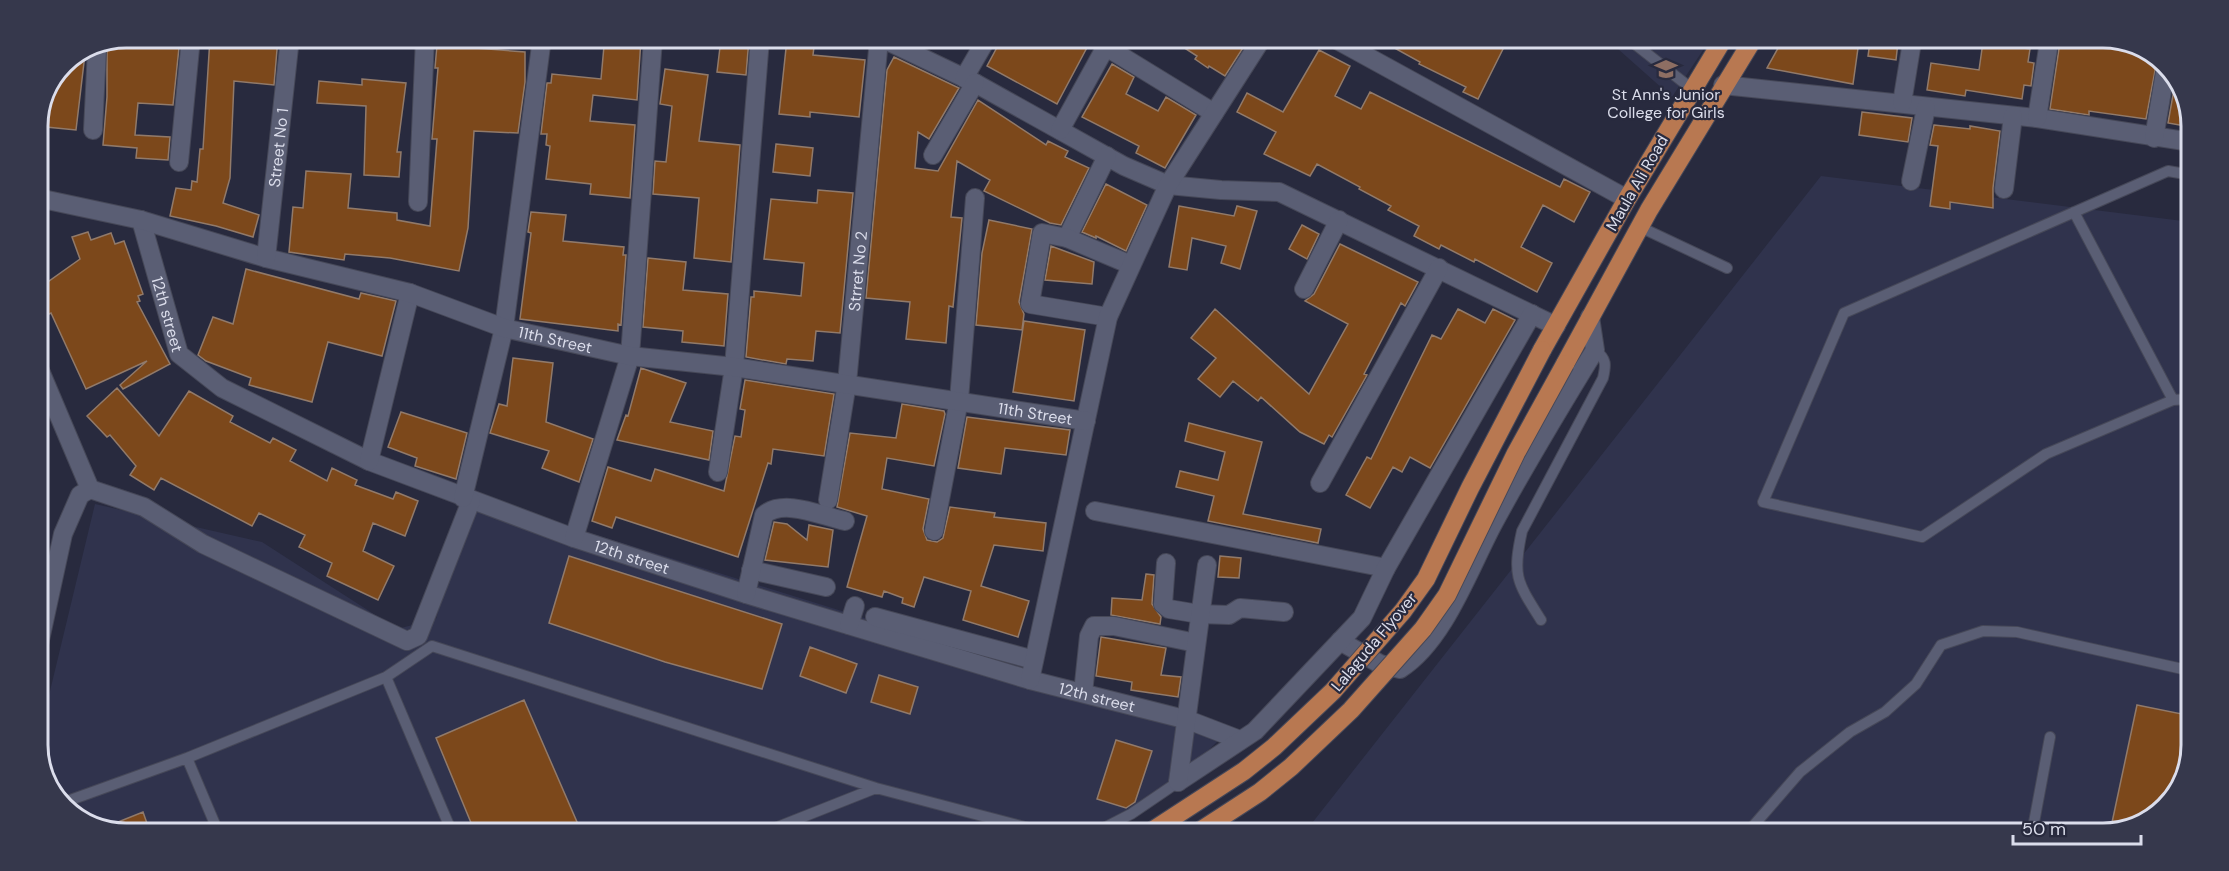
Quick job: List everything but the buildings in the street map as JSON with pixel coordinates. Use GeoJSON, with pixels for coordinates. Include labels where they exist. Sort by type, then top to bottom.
{"type":"FeatureCollection","features":[{"type":"Feature","properties":{"kind":"main road","name":"Maula Ali Road"},"geometry":{"type":"LineString","coordinates":[[1556,326],[1627,199],[1718,48]]}},
{"type":"Feature","properties":{"kind":"main road","name":"Maula Ali Road"},"geometry":{"type":"LineString","coordinates":[[1590,316],[1723,85],[1747,48]]}},
{"type":"Feature","properties":{"kind":"main road","name":"Lalaguda Flyover"},"geometry":{"type":"LineString","coordinates":[[1212,823],[1260,792],[1291,767],[1351,710],[1423,628],[1447,595],[1516,453],[1590,316]]}},
{"type":"Feature","properties":{"kind":"main road","name":"Lalaguda Flyover"},"geometry":{"type":"LineString","coordinates":[[1164,823],[1244,771],[1274,747],[1333,691],[1403,611],[1426,579],[1489,449],[1556,326]]}},
{"type":"Feature","properties":{"kind":"street"},"geometry":{"type":"LineString","coordinates":[[179,162],[190,48]]}},
{"type":"Feature","properties":{"kind":"street","name":"Street No 1"},"geometry":{"type":"LineString","coordinates":[[266,258],[289,48]]}},
{"type":"Feature","properties":{"kind":"street"},"geometry":{"type":"LineString","coordinates":[[418,202],[425,48]]}},
{"type":"Feature","properties":{"kind":"street"},"geometry":{"type":"LineString","coordinates":[[48,390],[90,489],[144,507],[222,554],[407,641],[418,636],[467,500],[504,328],[541,48]]}},
{"type":"Feature","properties":{"kind":"street"},"geometry":{"type":"LineString","coordinates":[[574,538],[630,356],[652,48]]}},
{"type":"Feature","properties":{"kind":"street"},"geometry":{"type":"LineString","coordinates":[[718,472],[734,367],[759,48]]}},
{"type":"Feature","properties":{"kind":"street","name":"Strret No 2"},"geometry":{"type":"LineString","coordinates":[[828,500],[847,383],[880,48]]}},
{"type":"Feature","properties":{"kind":"street"},"geometry":{"type":"LineString","coordinates":[[900,48],[970,81],[1107,156],[1168,185],[1279,192],[1556,326]]}},
{"type":"Feature","properties":{"kind":"street"},"geometry":{"type":"LineString","coordinates":[[933,155],[970,81],[983,48]]}},
{"type":"Feature","properties":{"kind":"street"},"geometry":{"type":"LineString","coordinates":[[1060,130],[1101,54],[1108,48],[1214,113]]}},
{"type":"Feature","properties":{"kind":"street"},"geometry":{"type":"LineString","coordinates":[[1030,680],[1108,317],[1168,185],[1256,48]]}},
{"type":"Feature","properties":{"kind":"street"},"geometry":{"type":"LineString","coordinates":[[1352,48],[1627,199]]}},
{"type":"Feature","properties":{"kind":"street"},"geometry":{"type":"LineString","coordinates":[[1902,103],[1911,48]]}},
{"type":"Feature","properties":{"kind":"street"},"geometry":{"type":"LineString","coordinates":[[2037,118],[2048,48]]}},
{"type":"Feature","properties":{"kind":"street"},"geometry":{"type":"LineString","coordinates":[[93,130],[98,53]]}},
{"type":"Feature","properties":{"kind":"street"},"geometry":{"type":"LineString","coordinates":[[2154,138],[2164,77]]}},
{"type":"Feature","properties":{"kind":"street"},"geometry":{"type":"LineString","coordinates":[[1723,85],[2037,118],[2181,141]]}},
{"type":"Feature","properties":{"kind":"street"},"geometry":{"type":"LineString","coordinates":[[1911,181],[1926,108]]}},
{"type":"Feature","properties":{"kind":"street"},"geometry":{"type":"LineString","coordinates":[[2004,189],[2013,116]]}},
{"type":"Feature","properties":{"kind":"street"},"geometry":{"type":"LineString","coordinates":[[1067,238],[1107,156]]}},
{"type":"Feature","properties":{"kind":"street"},"geometry":{"type":"LineString","coordinates":[[934,531],[960,400],[975,198]]}},
{"type":"Feature","properties":{"kind":"street","name":"11th Street"},"geometry":{"type":"LineString","coordinates":[[48,200],[141,220],[266,258],[410,293],[504,328],[630,356],[734,367],[847,383],[1086,421]]}},
{"type":"Feature","properties":{"kind":"street","name":"12th street"},"geometry":{"type":"LineString","coordinates":[[141,220],[179,354],[222,388],[369,461],[467,500],[574,538],[746,594],[849,625],[886,623],[1030,680],[1188,720],[1240,740]]}},
{"type":"Feature","properties":{"kind":"street"},"geometry":{"type":"LineString","coordinates":[[1304,289],[1339,220]]}},
{"type":"Feature","properties":{"kind":"street"},"geometry":{"type":"LineString","coordinates":[[1108,317],[1030,304],[1042,233],[1067,238],[1131,265]]}},
{"type":"Feature","properties":{"kind":"street"},"geometry":{"type":"LineString","coordinates":[[1320,483],[1439,268]]}},
{"type":"Feature","properties":{"kind":"street"},"geometry":{"type":"LineString","coordinates":[[369,461],[410,293]]}},
{"type":"Feature","properties":{"kind":"street"},"geometry":{"type":"LineString","coordinates":[[1178,782],[1255,731],[1362,618],[1386,568],[1532,314]]}},
{"type":"Feature","properties":{"kind":"street"},"geometry":{"type":"LineString","coordinates":[[1340,641],[1380,664],[1400,669],[1409,663],[1443,621],[1544,433],[1595,350],[1590,316]]}},
{"type":"Feature","properties":{"kind":"street"},"geometry":{"type":"LineString","coordinates":[[48,603],[63,534],[80,495],[90,489]]}},
{"type":"Feature","properties":{"kind":"street"},"geometry":{"type":"LineString","coordinates":[[746,594],[764,515],[773,507],[785,507],[845,521]]}},
{"type":"Feature","properties":{"kind":"street"},"geometry":{"type":"LineString","coordinates":[[1095,511],[1386,568]]}},
{"type":"Feature","properties":{"kind":"street"},"geometry":{"type":"LineString","coordinates":[[1166,563],[1163,598],[1165,606],[1199,614],[1229,615],[1240,608],[1284,612]]}},
{"type":"Feature","properties":{"kind":"street"},"geometry":{"type":"LineString","coordinates":[[1178,782],[1207,565]]}},
{"type":"Feature","properties":{"kind":"street"},"geometry":{"type":"LineString","coordinates":[[752,570],[826,587]]}},
{"type":"Feature","properties":{"kind":"street"},"geometry":{"type":"LineString","coordinates":[[849,625],[855,606]]}},
{"type":"Feature","properties":{"kind":"street"},"geometry":{"type":"LineString","coordinates":[[886,623],[1034,660]]}},
{"type":"Feature","properties":{"kind":"street"},"geometry":{"type":"LineString","coordinates":[[1083,693],[1089,636],[1094,626],[1114,626],[1196,643]]}},
{"type":"Feature","properties":{"kind":"lane"},"geometry":{"type":"LineString","coordinates":[[1640,48],[1692,89]]}},
{"type":"Feature","properties":{"kind":"lane"},"geometry":{"type":"LineString","coordinates":[[2181,173],[2168,171],[1844,313],[1763,502],[1922,537],[2046,454],[2173,400],[2181,400]]}},
{"type":"Feature","properties":{"kind":"lane"},"geometry":{"type":"LineString","coordinates":[[2074,212],[2173,400]]}},
{"type":"Feature","properties":{"kind":"lane"},"geometry":{"type":"LineString","coordinates":[[1641,226],[1727,268]]}},
{"type":"Feature","properties":{"kind":"lane"},"geometry":{"type":"LineString","coordinates":[[1541,620],[1517,580],[1518,547],[1522,531],[1602,378],[1606,364],[1602,355],[1595,350]]}},
{"type":"Feature","properties":{"kind":"lane"},"geometry":{"type":"LineString","coordinates":[[1756,823],[1800,771],[1851,732],[1885,712],[1916,684],[1941,645],[1983,631],[2018,632],[2181,669]]}},
{"type":"Feature","properties":{"kind":"lane"},"geometry":{"type":"LineString","coordinates":[[70,800],[187,758],[386,677],[432,646],[876,788],[1009,823]]}},
{"type":"Feature","properties":{"kind":"lane"},"geometry":{"type":"LineString","coordinates":[[386,677],[448,823]]}},
{"type":"Feature","properties":{"kind":"lane"},"geometry":{"type":"LineString","coordinates":[[2034,823],[2050,737]]}},
{"type":"Feature","properties":{"kind":"lane"},"geometry":{"type":"LineString","coordinates":[[187,758],[214,823]]}},
{"type":"Feature","properties":{"kind":"lane"},"geometry":{"type":"LineString","coordinates":[[1114,823],[1178,782]]}},
{"type":"Feature","properties":{"kind":"lane"},"geometry":{"type":"LineString","coordinates":[[788,823],[876,788]]}},
{"type":"Feature","properties":{"kind":"shaded area","name":"St Ann's Junior College for Girls"},"geometry":{"type":"Polygon","coordinates":[[[1617,48],[1704,48],[1672,97],[1617,48]]]}},
{"type":"Feature","properties":{"kind":"shaded area"},"geometry":{"type":"Polygon","coordinates":[[[1821,176],[2181,221],[2181,745],[2177,770],[2171,784],[2155,804],[2147,810],[2119,822],[2104,823],[1312,823],[1821,176]]]}},
{"type":"Feature","properties":{"kind":"shaded area"},"geometry":{"type":"Polygon","coordinates":[[[471,496],[1228,731],[1149,809],[1122,823],[125,823],[110,822],[82,810],[64,793],[54,775],[48,751],[48,699],[95,504],[262,542],[397,629],[436,619],[471,496]]]}},
{"type":"Feature","properties":{"kind":"place","name":"St Ann's Junior College for Girls"},"geometry":{"type":"Point","coordinates":[1666,69]}}]}
